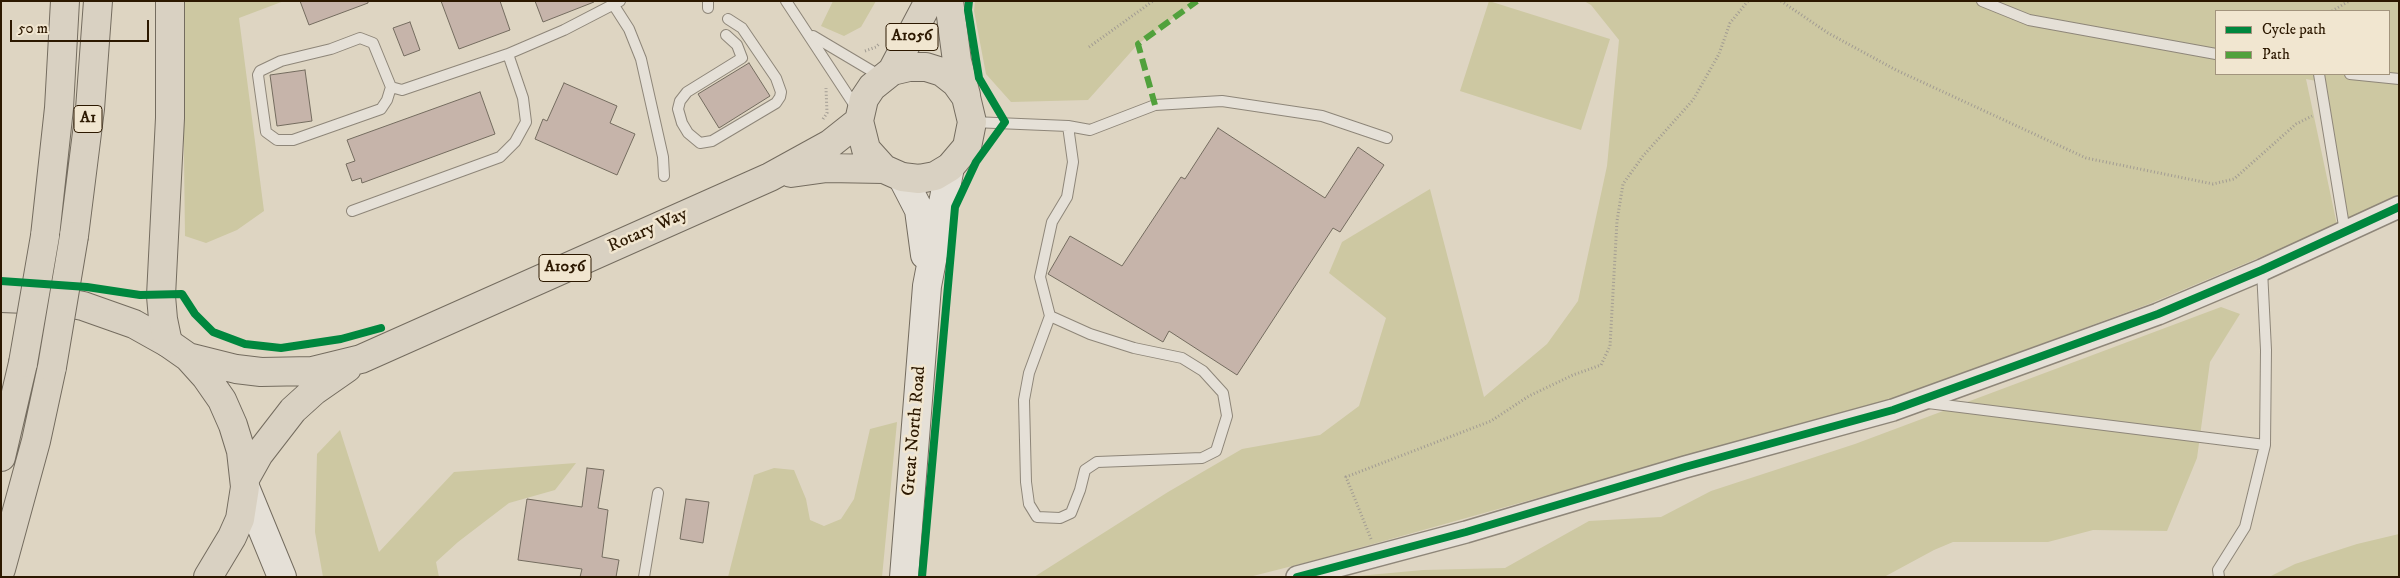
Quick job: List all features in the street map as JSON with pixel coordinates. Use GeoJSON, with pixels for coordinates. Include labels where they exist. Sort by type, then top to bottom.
{"type":"FeatureCollection","features":[{"type":"Feature","properties":{"kind":"main road","name":"A1"},"geometry":{"type":"LineString","coordinates":[[1,457],[23,363],[46,236],[59,108],[65,1]]}},
{"type":"Feature","properties":{"kind":"main road","name":"A1"},"geometry":{"type":"LineString","coordinates":[[1,568],[29,467],[52,367],[74,236],[90,109],[98,1]]}},
{"type":"Feature","properties":{"kind":"main road"},"geometry":{"type":"LineString","coordinates":[[170,1],[170,118],[161,296],[178,350]]}},
{"type":"Feature","properties":{"kind":"main road","name":"A1056"},"geometry":{"type":"LineString","coordinates":[[887,74],[929,1]]}},
{"type":"Feature","properties":{"kind":"main road","name":"A1056"},"geometry":{"type":"LineString","coordinates":[[949,1],[957,61],[969,109]]}},
{"type":"Feature","properties":{"kind":"main road"},"geometry":{"type":"LineString","coordinates":[[909,67],[926,67],[942,72],[956,83],[969,109],[967,147],[950,167],[927,177],[893,173],[866,148],[860,117],[864,100],[872,87],[887,74],[909,67]]}},
{"type":"Feature","properties":{"kind":"main road","name":"Rotary Way"},"geometry":{"type":"LineString","coordinates":[[245,483],[259,454],[293,410],[322,385],[361,359],[770,177],[823,148],[860,117]]}},
{"type":"Feature","properties":{"kind":"main road","name":"Great North Road"},"geometry":{"type":"LineString","coordinates":[[904,577],[927,286],[950,167]]}},
{"type":"Feature","properties":{"kind":"main road","name":"Rotary Way"},"geometry":{"type":"LineString","coordinates":[[770,177],[827,168],[893,173]]}},
{"type":"Feature","properties":{"kind":"main road","name":"Great North Road"},"geometry":{"type":"LineString","coordinates":[[893,173],[919,210],[923,229],[927,286]]}},
{"type":"Feature","properties":{"kind":"main road"},"geometry":{"type":"LineString","coordinates":[[1,298],[52,300],[83,306],[134,324],[178,350],[206,377],[222,400],[236,434],[245,483],[282,577]]}},
{"type":"Feature","properties":{"kind":"main road","name":"Rotary Way"},"geometry":{"type":"LineString","coordinates":[[178,350],[236,370],[312,371],[361,359]]}},
{"type":"Feature","properties":{"kind":"main road"},"geometry":{"type":"LineString","coordinates":[[208,577],[232,537],[240,519],[245,483]]}},
{"type":"Feature","properties":{"kind":"street"},"geometry":{"type":"LineString","coordinates":[[1298,577],[1466,532],[1685,467],[1893,410],[2158,314],[2262,270],[2399,207]]}},
{"type":"Feature","properties":{"kind":"lane"},"geometry":{"type":"LineString","coordinates":[[786,1],[860,117]]}},
{"type":"Feature","properties":{"kind":"lane"},"geometry":{"type":"LineString","coordinates":[[1982,1],[2029,20],[2215,54]]}},
{"type":"Feature","properties":{"kind":"lane"},"geometry":{"type":"LineString","coordinates":[[391,87],[402,90],[411,88],[508,54],[564,30],[616,3],[641,59],[663,157],[664,176]]}},
{"type":"Feature","properties":{"kind":"lane"},"geometry":{"type":"LineString","coordinates":[[726,35],[737,45],[742,58],[687,92],[680,101],[678,109],[682,123],[688,133],[700,143],[712,141],[776,103],[780,97],[781,92],[776,78],[742,28],[728,19]]}},
{"type":"Feature","properties":{"kind":"lane"},"geometry":{"type":"LineString","coordinates":[[808,33],[887,74]]}},
{"type":"Feature","properties":{"kind":"lane"},"geometry":{"type":"LineString","coordinates":[[360,38],[373,43],[391,87],[388,100],[381,109],[293,140],[277,140],[266,132],[258,75],[260,71],[281,61],[331,49],[360,38]]}},
{"type":"Feature","properties":{"kind":"lane"},"geometry":{"type":"LineString","coordinates":[[352,211],[500,157],[515,142],[526,122],[523,98],[508,54]]}},
{"type":"Feature","properties":{"kind":"lane"},"geometry":{"type":"LineString","coordinates":[[2319,75],[2345,232]]}},
{"type":"Feature","properties":{"kind":"lane"},"geometry":{"type":"LineString","coordinates":[[2360,75],[2399,79]]}},
{"type":"Feature","properties":{"kind":"lane"},"geometry":{"type":"LineString","coordinates":[[969,109],[1090,130],[1155,105],[1222,101],[1322,116],[1387,138]]}},
{"type":"Feature","properties":{"kind":"lane"},"geometry":{"type":"LineString","coordinates":[[1050,316],[1090,334],[1134,348],[1182,358],[1203,371],[1223,393],[1226,408],[1227,416],[1216,451],[1202,458],[1097,462],[1085,470],[1071,514],[1060,518],[1037,517],[1029,504],[1026,482],[1024,400],[1029,373],[1050,316],[1040,277],[1052,222],[1067,197],[1073,162],[1068,126]]}},
{"type":"Feature","properties":{"kind":"lane"},"geometry":{"type":"LineString","coordinates":[[2219,577],[2218,570],[2245,527],[2265,445],[2266,350],[2262,270]]}},
{"type":"Feature","properties":{"kind":"lane"},"geometry":{"type":"LineString","coordinates":[[1918,401],[2265,445]]}},
{"type":"Feature","properties":{"kind":"lane"},"geometry":{"type":"LineString","coordinates":[[644,577],[658,493]]}},
{"type":"Feature","properties":{"kind":"path"},"geometry":{"type":"LineString","coordinates":[[1089,47],[1153,1]]}},
{"type":"Feature","properties":{"kind":"path"},"geometry":{"type":"LineString","coordinates":[[1378,555],[1346,478],[1491,421],[1529,396],[1572,375],[1601,365],[1610,346],[1617,221],[1623,184],[1643,156],[1693,100],[1719,54],[1730,23],[1748,1]]}},
{"type":"Feature","properties":{"kind":"path"},"geometry":{"type":"LineString","coordinates":[[1781,1],[1828,33],[1896,70],[2086,158],[2213,184],[2234,179],[2296,124],[2325,109]]}},
{"type":"Feature","properties":{"kind":"path"},"geometry":{"type":"LineString","coordinates":[[2334,10],[2349,1]]}},
{"type":"Feature","properties":{"kind":"shaded area"},"geometry":{"type":"Polygon","coordinates":[[[182,1],[284,1],[239,18],[264,211],[237,230],[206,243],[185,236],[182,1]]]}},
{"type":"Feature","properties":{"kind":"shaded area"},"geometry":{"type":"Polygon","coordinates":[[[833,1],[876,1],[861,27],[844,36],[821,26],[833,1]]]}},
{"type":"Feature","properties":{"kind":"shaded area"},"geometry":{"type":"Polygon","coordinates":[[[975,1],[1197,1],[1138,44],[1088,100],[1011,102],[986,74],[974,11],[975,1]]]}},
{"type":"Feature","properties":{"kind":"shaded area"},"geometry":{"type":"Polygon","coordinates":[[[1489,1],[1610,39],[1581,130],[1460,91],[1489,1]]]}},
{"type":"Feature","properties":{"kind":"shaded area"},"geometry":{"type":"Polygon","coordinates":[[[1584,1],[2399,1],[2399,199],[2349,223],[2326,83],[2306,79],[2337,225],[2149,304],[1895,398],[1316,560],[1249,577],[1034,577],[1168,492],[1242,449],[1320,435],[1359,406],[1386,318],[1329,273],[1342,242],[1430,189],[1484,397],[1547,344],[1578,301],[1607,166],[1619,40],[1591,5],[1584,1]]]}},
{"type":"Feature","properties":{"kind":"shaded area"},"geometry":{"type":"Polygon","coordinates":[[[2221,307],[2240,314],[2210,362],[2197,458],[2167,531],[2093,530],[2048,542],[1953,542],[1884,577],[1347,577],[1423,570],[1505,568],[1589,521],[1661,517],[1711,491],[1855,444],[2221,307]]]}},
{"type":"Feature","properties":{"kind":"shaded area"},"geometry":{"type":"Polygon","coordinates":[[[897,422],[882,577],[728,577],[754,475],[774,468],[794,470],[806,499],[810,520],[824,526],[841,519],[854,499],[870,429],[897,422]]]}},
{"type":"Feature","properties":{"kind":"shaded area"},"geometry":{"type":"Polygon","coordinates":[[[340,430],[379,552],[454,472],[576,463],[555,490],[509,503],[458,542],[436,562],[439,577],[323,577],[315,532],[317,454],[340,430]]]}},
{"type":"Feature","properties":{"kind":"shaded area"},"geometry":{"type":"Polygon","coordinates":[[[2399,534],[2399,577],[2269,577],[2295,564],[2357,544],[2399,534]]]}},
{"type":"Feature","properties":{"kind":"building"},"geometry":{"type":"Polygon","coordinates":[[[300,1],[368,1],[368,3],[309,25],[300,1]]]}},
{"type":"Feature","properties":{"kind":"building"},"geometry":{"type":"Polygon","coordinates":[[[441,1],[500,1],[510,30],[459,49],[441,1]]]}},
{"type":"Feature","properties":{"kind":"building"},"geometry":{"type":"Polygon","coordinates":[[[535,1],[593,1],[594,2],[543,22],[535,1]]]}},
{"type":"Feature","properties":{"kind":"building"},"geometry":{"type":"Polygon","coordinates":[[[410,22],[420,50],[404,56],[393,28],[410,22]]]}},
{"type":"Feature","properties":{"kind":"building"},"geometry":{"type":"Polygon","coordinates":[[[749,63],[770,96],[719,128],[698,94],[749,63]]]}},
{"type":"Feature","properties":{"kind":"building"},"geometry":{"type":"Polygon","coordinates":[[[305,70],[312,121],[277,126],[270,75],[305,70]]]}},
{"type":"Feature","properties":{"kind":"building"},"geometry":{"type":"Polygon","coordinates":[[[564,83],[617,106],[610,123],[635,134],[617,175],[535,139],[543,119],[547,121],[564,83]]]}},
{"type":"Feature","properties":{"kind":"building"},"geometry":{"type":"Polygon","coordinates":[[[480,92],[495,134],[362,183],[361,178],[352,181],[346,164],[355,161],[347,140],[480,92]]]}},
{"type":"Feature","properties":{"kind":"building"},"geometry":{"type":"Polygon","coordinates":[[[1218,128],[1325,198],[1358,147],[1384,165],[1340,232],[1333,228],[1237,375],[1169,331],[1163,342],[1048,274],[1070,236],[1122,266],[1181,177],[1185,179],[1218,128]]]}},
{"type":"Feature","properties":{"kind":"building"},"geometry":{"type":"Polygon","coordinates":[[[587,468],[604,470],[598,508],[608,510],[602,557],[619,560],[616,577],[580,577],[582,569],[518,560],[527,499],[582,507],[587,468]]]}},
{"type":"Feature","properties":{"kind":"building"},"geometry":{"type":"Polygon","coordinates":[[[686,499],[709,502],[703,543],[680,539],[686,499]]]}},
{"type":"Feature","properties":{"kind":"marked path"},"geometry":{"type":"LineString","coordinates":[[1155,105],[1138,44],[1197,1]]}},
{"type":"Feature","properties":{"kind":"cycle path"},"geometry":{"type":"LineString","coordinates":[[922,577],[955,207],[976,162],[1005,122],[979,78],[968,10],[969,1]]}},
{"type":"Feature","properties":{"kind":"cycle path"},"geometry":{"type":"LineString","coordinates":[[1297,577],[1466,532],[1685,467],[1893,410],[2158,314],[2262,270],[2399,207]]}},
{"type":"Feature","properties":{"kind":"cycle path"},"geometry":{"type":"LineString","coordinates":[[1,281],[87,287],[140,295],[182,294],[195,314],[213,332],[245,344],[281,348],[341,339],[381,328]]}}]}
